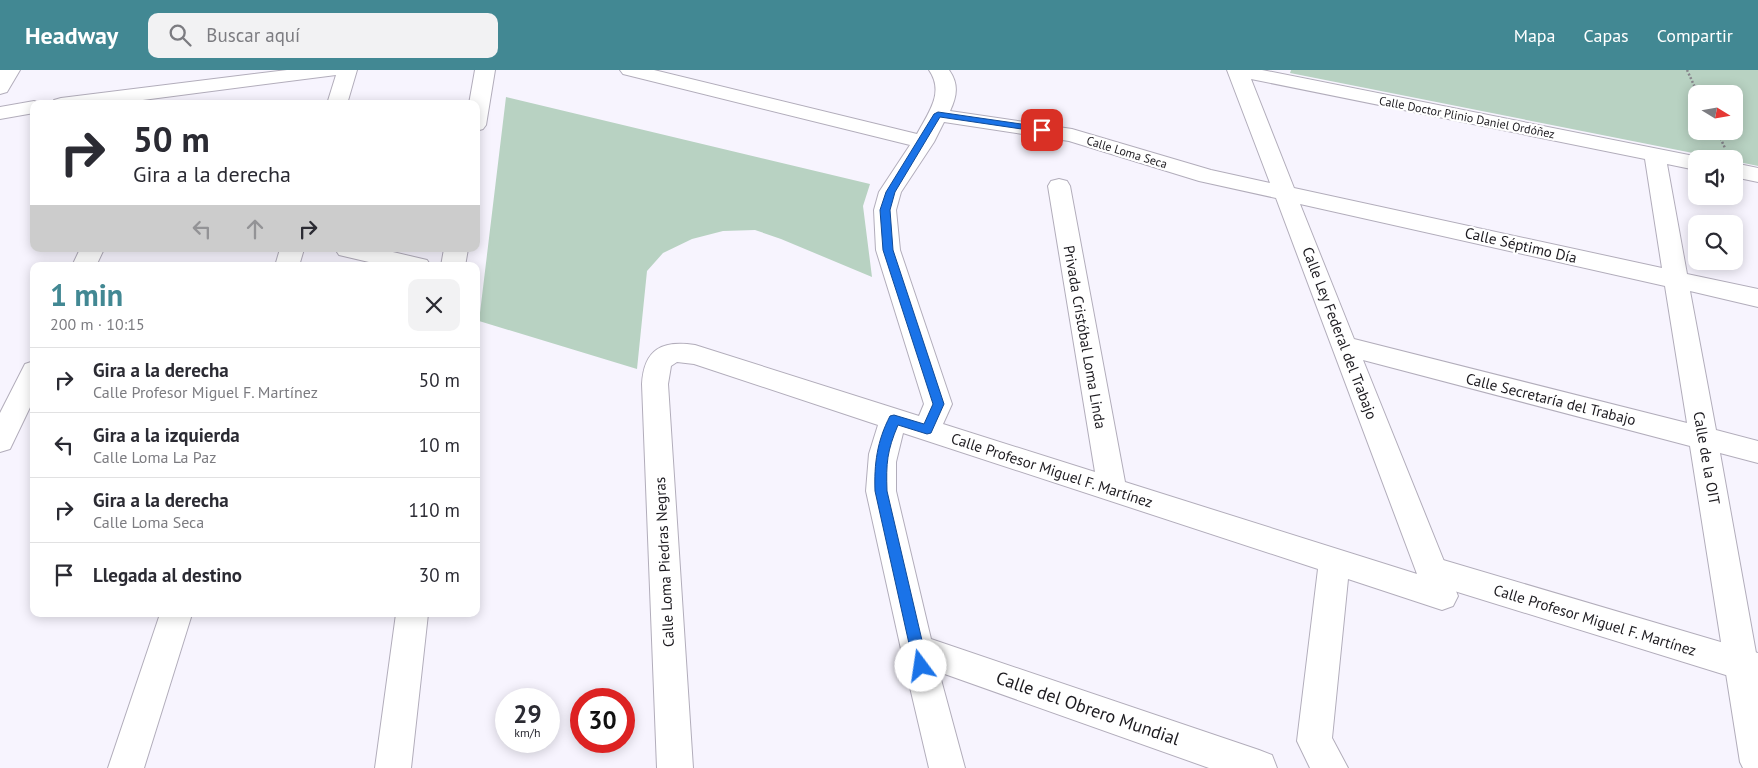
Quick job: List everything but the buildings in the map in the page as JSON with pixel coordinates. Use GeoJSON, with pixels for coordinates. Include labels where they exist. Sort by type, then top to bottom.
{"type":"FeatureCollection","features":[{"type":"Feature","properties":{"kind":"street"},"geometry":{"type":"LineString","coordinates":[[0,88],[10,70]]}},
{"type":"Feature","properties":{"kind":"street"},"geometry":{"type":"LineString","coordinates":[[165,97],[175,70]]}},
{"type":"Feature","properties":{"kind":"street"},"geometry":{"type":"LineString","coordinates":[[120,100],[165,97],[334,70]]}},
{"type":"Feature","properties":{"kind":"street"},"geometry":{"type":"LineString","coordinates":[[338,100],[347,70]]}},
{"type":"Feature","properties":{"kind":"street"},"geometry":{"type":"LineString","coordinates":[[480,101],[485,70]]}},
{"type":"Feature","properties":{"kind":"street"},"geometry":{"type":"LineString","coordinates":[[630,70],[923,142]]}},
{"type":"Feature","properties":{"kind":"street"},"geometry":{"type":"LineString","coordinates":[[927,430],[938,404],[888,250],[885,210],[890,192],[923,142],[938,114],[947,91],[945,78],[939,70]]}},
{"type":"Feature","properties":{"kind":"street","name":"Calle Doctor Plinio Daniel Ordóñez"},"geometry":{"type":"LineString","coordinates":[[1237,71],[1688,161]]}},
{"type":"Feature","properties":{"kind":"street","name":"Calle Ley Federal del Trabajo"},"geometry":{"type":"LineString","coordinates":[[1237,71],[1437,584]]}},
{"type":"Feature","properties":{"kind":"street"},"geometry":{"type":"LineString","coordinates":[[2,111],[30,108]]}},
{"type":"Feature","properties":{"kind":"street","name":"Calle Loma Seca"},"geometry":{"type":"LineString","coordinates":[[938,114],[1072,136],[1207,176],[1285,193]]}},
{"type":"Feature","properties":{"kind":"street","name":"Calle de la OIT"},"geometry":{"type":"LineString","coordinates":[[1655,155],[1703,438],[1750,666],[1758,762]]}},
{"type":"Feature","properties":{"kind":"street"},"geometry":{"type":"LineString","coordinates":[[1743,168],[1758,175]]}},
{"type":"Feature","properties":{"kind":"street","name":"Privada Cristóbal Loma Linda"},"geometry":{"type":"LineString","coordinates":[[1059,186],[1112,489]]}},
{"type":"Feature","properties":{"kind":"street","name":"Calle Séptimo Día"},"geometry":{"type":"LineString","coordinates":[[1285,193],[1758,298]]}},
{"type":"Feature","properties":{"kind":"street"},"geometry":{"type":"LineString","coordinates":[[360,252],[402,262]]}},
{"type":"Feature","properties":{"kind":"street","name":"Calle Secretaría del Trabajo"},"geometry":{"type":"LineString","coordinates":[[1345,346],[1758,452]]}},
{"type":"Feature","properties":{"kind":"street","name":"Calle Profesor Miguel F. Martínez"},"geometry":{"type":"LineString","coordinates":[[662,358],[676,352],[695,354],[1334,561],[1437,584],[1750,666]]}},
{"type":"Feature","properties":{"kind":"street","name":"Calle Loma Piedras Negras"},"geometry":{"type":"LineString","coordinates":[[662,358],[655,374],[655,384],[675,768]]}},
{"type":"Feature","properties":{"kind":"street"},"geometry":{"type":"LineString","coordinates":[[0,442],[30,379]]}},
{"type":"Feature","properties":{"kind":"street"},"geometry":{"type":"LineString","coordinates":[[894,419],[883,448],[880,468],[881,491],[917,649],[947,768]]}},
{"type":"Feature","properties":{"kind":"street"},"geometry":{"type":"LineString","coordinates":[[1330,768],[1314,741],[1334,561]]}},
{"type":"Feature","properties":{"kind":"street"},"geometry":{"type":"LineString","coordinates":[[126,768],[175,617]]}},
{"type":"Feature","properties":{"kind":"street"},"geometry":{"type":"LineString","coordinates":[[393,768],[412,617]]}},
{"type":"Feature","properties":{"kind":"street","name":"Calle del Obrero Mundial"},"geometry":{"type":"LineString","coordinates":[[917,649],[1259,768]]}},
{"type":"Feature","properties":{"kind":"path"},"geometry":{"type":"LineString","coordinates":[[1686,70],[1694,85]]}},
{"type":"Feature","properties":{"kind":"green space"},"geometry":{"type":"Polygon","coordinates":[[[1291,70],[1758,70],[1758,166],[1743,163],[1743,150],[1688,150],[1688,152],[1290,73],[1291,70]]]}},
{"type":"Feature","properties":{"kind":"green space"},"geometry":{"type":"Polygon","coordinates":[[[506,97],[870,184],[863,206],[872,277],[755,230],[723,231],[692,239],[663,253],[647,271],[637,369],[480,321],[506,97]]]}},
{"type":"Feature","properties":{"kind":"route"},"geometry":{"type":"LineString","coordinates":[[921,666],[881,491],[880,468],[883,448],[894,419],[927,430],[938,404],[888,250],[885,210],[890,192],[900,174],[923,142],[938,114],[1042,130]]}}]}
